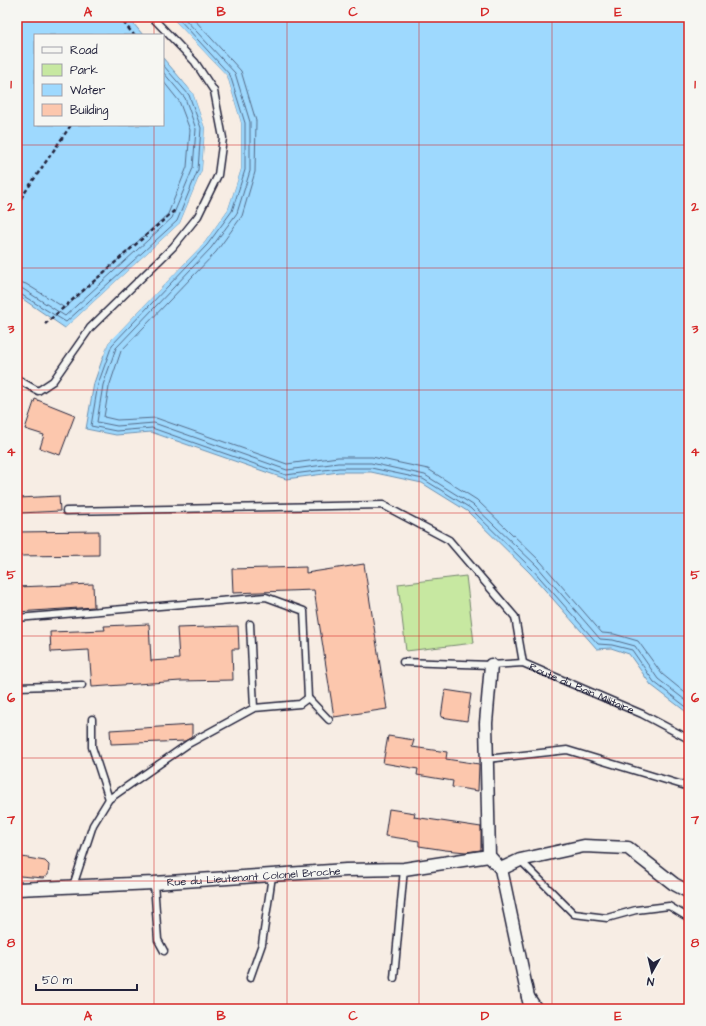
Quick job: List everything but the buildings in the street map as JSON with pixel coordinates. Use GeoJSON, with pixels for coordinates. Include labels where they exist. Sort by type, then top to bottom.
{"type":"FeatureCollection","features":[{"type":"Feature","properties":{"kind":"street"},"geometry":{"type":"LineString","coordinates":[[491,665],[486,724],[489,856],[501,869],[529,1003],[536,1009]]}},
{"type":"Feature","properties":{"kind":"street"},"geometry":{"type":"LineString","coordinates":[[501,869],[520,860],[584,846],[628,848],[674,884],[689,892]]}},
{"type":"Feature","properties":{"kind":"street","name":"Rue du Lieutenant Colonel Broche"},"geometry":{"type":"LineString","coordinates":[[17,889],[154,883],[346,870],[404,869],[489,856]]}},
{"type":"Feature","properties":{"kind":"lane"},"geometry":{"type":"LineString","coordinates":[[17,379],[38,390],[53,381],[90,328],[173,247],[198,216],[218,174],[223,138],[214,92],[195,62],[152,17]]}},
{"type":"Feature","properties":{"kind":"lane"},"geometry":{"type":"LineString","coordinates":[[66,511],[383,505],[449,540],[515,617],[523,663]]}},
{"type":"Feature","properties":{"kind":"lane"},"geometry":{"type":"LineString","coordinates":[[17,618],[266,598],[304,610],[308,698],[329,720]]}},
{"type":"Feature","properties":{"kind":"lane"},"geometry":{"type":"LineString","coordinates":[[250,624],[254,708]]}},
{"type":"Feature","properties":{"kind":"lane","name":"Route du Bain Militaire"},"geometry":{"type":"LineString","coordinates":[[403,662],[491,665],[523,663],[642,714],[689,740]]}},
{"type":"Feature","properties":{"kind":"lane"},"geometry":{"type":"LineString","coordinates":[[17,664],[18,687],[82,685]]}},
{"type":"Feature","properties":{"kind":"lane"},"geometry":{"type":"LineString","coordinates":[[73,886],[93,825],[109,799],[188,744],[254,708],[300,704],[308,698]]}},
{"type":"Feature","properties":{"kind":"lane"},"geometry":{"type":"LineString","coordinates":[[92,719],[92,747],[109,799]]}},
{"type":"Feature","properties":{"kind":"lane"},"geometry":{"type":"LineString","coordinates":[[487,759],[567,750],[689,787]]}},
{"type":"Feature","properties":{"kind":"lane"},"geometry":{"type":"LineString","coordinates":[[520,860],[574,914],[607,918],[636,910],[669,906],[689,918]]}},
{"type":"Feature","properties":{"kind":"lane"},"geometry":{"type":"LineString","coordinates":[[394,978],[404,869]]}},
{"type":"Feature","properties":{"kind":"lane"},"geometry":{"type":"LineString","coordinates":[[250,978],[262,944],[264,922],[272,876]]}},
{"type":"Feature","properties":{"kind":"lane"},"geometry":{"type":"LineString","coordinates":[[154,883],[158,940],[164,951]]}},
{"type":"Feature","properties":{"kind":"path"},"geometry":{"type":"LineString","coordinates":[[121,18],[133,34]]}},
{"type":"Feature","properties":{"kind":"path"},"geometry":{"type":"LineString","coordinates":[[17,204],[70,126]]}},
{"type":"Feature","properties":{"kind":"path"},"geometry":{"type":"LineString","coordinates":[[45,324],[175,210]]}},
{"type":"Feature","properties":{"kind":"green space"},"geometry":{"type":"Polygon","coordinates":[[[466,576],[474,643],[406,651],[398,584],[466,576]]]}},
{"type":"Feature","properties":{"kind":"water"},"geometry":{"type":"Polygon","coordinates":[[[17,17],[128,17],[142,34],[34,34],[34,126],[164,126],[164,59],[193,93],[205,128],[202,170],[180,223],[65,328],[17,295],[17,17]]]}},
{"type":"Feature","properties":{"kind":"water"},"geometry":{"type":"Polygon","coordinates":[[[171,17],[689,17],[689,714],[651,685],[629,654],[611,648],[597,649],[530,573],[467,511],[422,483],[371,472],[339,472],[286,479],[151,432],[116,435],[86,429],[94,383],[108,343],[204,243],[228,209],[241,169],[241,123],[227,76],[171,17]]]}},
{"type":"Feature","properties":{"kind":"pier"},"geometry":{"type":"Polygon","coordinates":[[[169,17],[171,17],[227,76],[241,123],[241,169],[228,209],[204,243],[108,343],[104,355],[102,354],[107,342],[203,242],[227,208],[239,168],[239,124],[225,77],[169,17]]]}},
{"type":"Feature","properties":{"kind":"pier"},"geometry":{"type":"Polygon","coordinates":[[[164,57],[194,92],[207,127],[204,171],[182,224],[67,329],[65,328],[180,223],[202,170],[205,128],[193,93],[164,57]]]}}]}
